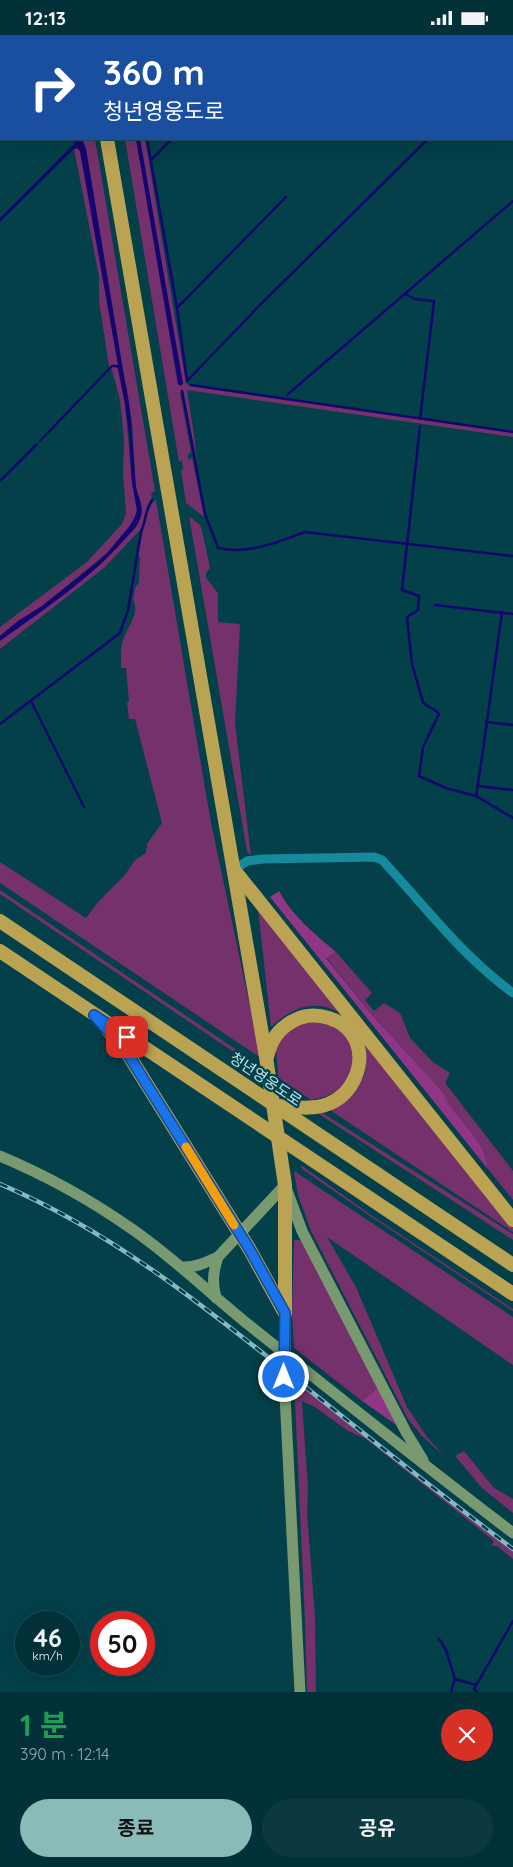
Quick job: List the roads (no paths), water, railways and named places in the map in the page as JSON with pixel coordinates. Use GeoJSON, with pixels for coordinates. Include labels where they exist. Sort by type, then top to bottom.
{"type":"FeatureCollection","features":[{"type":"Feature","properties":{"kind":"highway"},"geometry":{"type":"LineString","coordinates":[[107,140],[266,1057],[285,1185],[285,1313]]}},
{"type":"Feature","properties":{"kind":"highway"},"geometry":{"type":"LineString","coordinates":[[234,870],[513,1220]]}},
{"type":"Feature","properties":{"kind":"highway","name":"청년영웅도로"},"geometry":{"type":"LineString","coordinates":[[0,921],[285,1109],[513,1265]]}},
{"type":"Feature","properties":{"kind":"highway"},"geometry":{"type":"LineString","coordinates":[[0,951],[513,1294]]}},
{"type":"Feature","properties":{"kind":"highway"},"geometry":{"type":"LineString","coordinates":[[94,1015],[126,1051],[250,1250],[285,1313]]}},
{"type":"Feature","properties":{"kind":"highway"},"geometry":{"type":"LineString","coordinates":[[266,1057],[276,1034],[286,1025],[304,1017],[325,1017],[334,1020],[350,1032],[356,1041],[359,1054],[355,1078],[340,1098],[327,1105],[285,1109]]}},
{"type":"Feature","properties":{"kind":"main road"},"geometry":{"type":"LineString","coordinates":[[0,1156],[27,1168],[99,1207],[130,1227],[428,1469],[513,1533]]}},
{"type":"Feature","properties":{"kind":"main road"},"geometry":{"type":"LineString","coordinates":[[181,1267],[204,1264],[218,1257],[285,1185],[302,1231],[406,1432],[428,1469]]}},
{"type":"Feature","properties":{"kind":"main road"},"geometry":{"type":"LineString","coordinates":[[216,1298],[212,1284],[213,1272],[218,1257]]}},
{"type":"Feature","properties":{"kind":"main road"},"geometry":{"type":"LineString","coordinates":[[285,1313],[284,1396],[300,1692]]}},
{"type":"Feature","properties":{"kind":"street"},"geometry":{"type":"LineString","coordinates":[[234,870],[247,861],[263,859],[374,857],[382,860],[452,939],[480,967],[513,993]]}},
{"type":"Feature","properties":{"kind":"waterway"},"geometry":{"type":"LineString","coordinates":[[147,140],[177,308],[187,381]]}},
{"type":"Feature","properties":{"kind":"waterway"},"geometry":{"type":"LineString","coordinates":[[151,160],[171,140]]}},
{"type":"Feature","properties":{"kind":"waterway"},"geometry":{"type":"LineString","coordinates":[[187,381],[262,303],[427,140]]}},
{"type":"Feature","properties":{"kind":"waterway"},"geometry":{"type":"LineString","coordinates":[[177,308],[286,197]]}},
{"type":"Feature","properties":{"kind":"waterway"},"geometry":{"type":"LineString","coordinates":[[287,395],[513,201]]}},
{"type":"Feature","properties":{"kind":"waterway"},"geometry":{"type":"LineString","coordinates":[[405,294],[415,299],[434,301],[420,419]]}},
{"type":"Feature","properties":{"kind":"waterway"},"geometry":{"type":"LineString","coordinates":[[40,441],[112,366],[117,366]]}},
{"type":"Feature","properties":{"kind":"waterway"},"geometry":{"type":"LineString","coordinates":[[191,385],[513,432]]}},
{"type":"Feature","properties":{"kind":"waterway"},"geometry":{"type":"LineString","coordinates":[[182,391],[205,514],[218,548],[229,550],[251,549],[305,532],[513,556]]}},
{"type":"Feature","properties":{"kind":"waterway"},"geometry":{"type":"LineString","coordinates":[[420,426],[402,590],[419,596],[418,610],[407,617],[412,664],[423,702],[439,714],[423,747],[419,776],[446,788],[476,796],[513,818]]}},
{"type":"Feature","properties":{"kind":"waterway"},"geometry":{"type":"LineString","coordinates":[[0,481],[37,444]]}},
{"type":"Feature","properties":{"kind":"waterway"},"geometry":{"type":"LineString","coordinates":[[0,724],[120,633],[128,610],[141,532],[152,500]]}},
{"type":"Feature","properties":{"kind":"waterway"},"geometry":{"type":"LineString","coordinates":[[435,605],[513,614]]}},
{"type":"Feature","properties":{"kind":"waterway"},"geometry":{"type":"LineString","coordinates":[[476,796],[502,612]]}},
{"type":"Feature","properties":{"kind":"waterway"},"geometry":{"type":"LineString","coordinates":[[31,701],[84,807]]}},
{"type":"Feature","properties":{"kind":"waterway"},"geometry":{"type":"LineString","coordinates":[[486,722],[513,725]]}},
{"type":"Feature","properties":{"kind":"waterway"},"geometry":{"type":"LineString","coordinates":[[478,786],[513,790]]}},
{"type":"Feature","properties":{"kind":"waterway"},"geometry":{"type":"LineString","coordinates":[[477,1692],[474,1689],[513,1621]]}},
{"type":"Feature","properties":{"kind":"waterway"},"geometry":{"type":"LineString","coordinates":[[439,1639],[446,1650],[455,1679]]}},
{"type":"Feature","properties":{"kind":"waterway"},"geometry":{"type":"LineString","coordinates":[[451,1692],[455,1679],[476,1685]]}},
{"type":"Feature","properties":{"kind":"railway"},"geometry":{"type":"LineString","coordinates":[[0,1184],[79,1223],[153,1270],[224,1323],[513,1549]]}}]}
